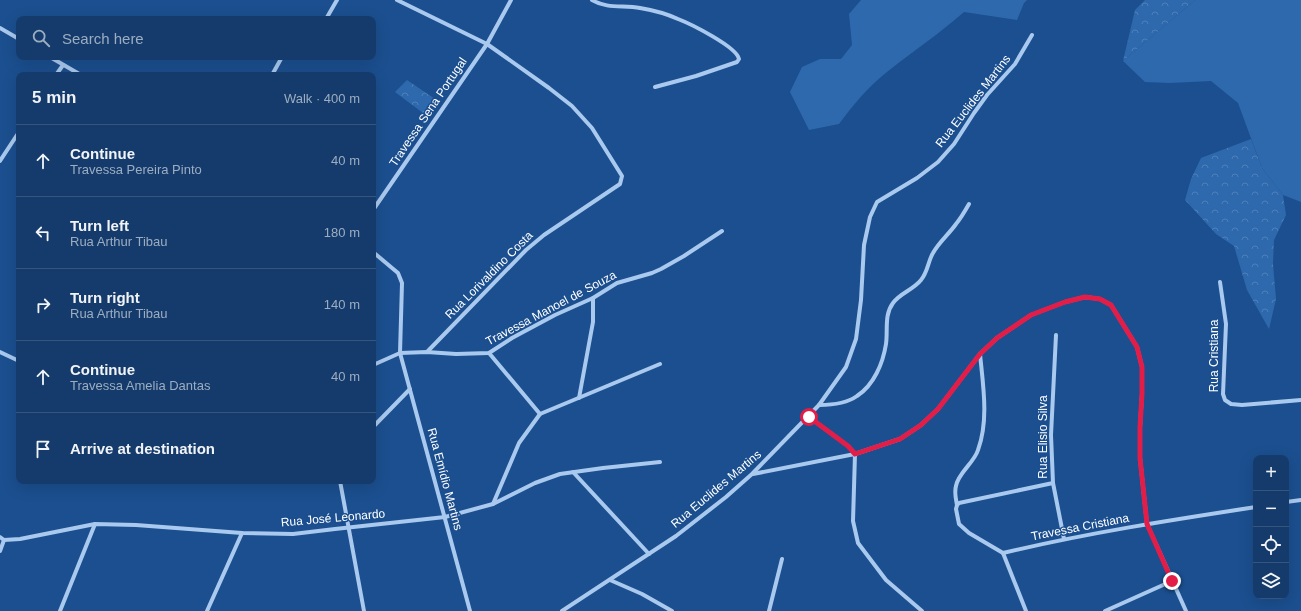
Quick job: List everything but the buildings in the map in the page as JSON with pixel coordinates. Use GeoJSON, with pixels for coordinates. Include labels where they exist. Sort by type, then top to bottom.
{"type":"FeatureCollection","features":[{"type":"Feature","properties":{"kind":"street"},"geometry":{"type":"LineString","coordinates":[[328,16],[337,0]]}},
{"type":"Feature","properties":{"kind":"street"},"geometry":{"type":"LineString","coordinates":[[397,0],[487,44]]}},
{"type":"Feature","properties":{"kind":"street","name":"Travessa Sena Portugal"},"geometry":{"type":"LineString","coordinates":[[376,206],[487,44],[511,0]]}},
{"type":"Feature","properties":{"kind":"street"},"geometry":{"type":"LineString","coordinates":[[592,0],[604,6],[640,8],[678,19],[705,32],[732,49],[738,56],[739,59],[737,62],[696,76],[655,87]]}},
{"type":"Feature","properties":{"kind":"street"},"geometry":{"type":"LineString","coordinates":[[0,28],[16,37]]}},
{"type":"Feature","properties":{"kind":"street","name":"Rua Euclides Martins"},"geometry":{"type":"LineString","coordinates":[[562,611],[676,536],[752,474],[819,405],[846,367],[856,338],[861,300],[864,245],[870,217],[878,202],[938,162],[954,144],[987,95],[1015,64],[1032,35]]}},
{"type":"Feature","properties":{"kind":"street","name":"Rua Lorivaldino Costa"},"geometry":{"type":"LineString","coordinates":[[427,352],[526,250],[544,235],[620,184],[622,176],[592,128],[572,106],[550,88],[487,44]]}},
{"type":"Feature","properties":{"kind":"street"},"geometry":{"type":"LineString","coordinates":[[55,60],[76,72]]}},
{"type":"Feature","properties":{"kind":"street"},"geometry":{"type":"LineString","coordinates":[[274,72],[280,60]]}},
{"type":"Feature","properties":{"kind":"street"},"geometry":{"type":"LineString","coordinates":[[58,72],[63,65]]}},
{"type":"Feature","properties":{"kind":"street"},"geometry":{"type":"LineString","coordinates":[[0,161],[16,137]]}},
{"type":"Feature","properties":{"kind":"street"},"geometry":{"type":"LineString","coordinates":[[819,405],[841,403],[857,397],[866,388],[877,372],[882,358],[886,344],[887,315],[890,307],[899,296],[922,280],[933,252],[957,223],[969,204]]}},
{"type":"Feature","properties":{"kind":"street","name":"Travessa Manoel de Souza"},"geometry":{"type":"LineString","coordinates":[[400,353],[489,353],[530,328],[593,298],[617,283],[662,269],[722,231]]}},
{"type":"Feature","properties":{"kind":"street","name":"Rua Emídio Martins"},"geometry":{"type":"LineString","coordinates":[[376,255],[398,273],[402,282],[400,353],[470,611]]}},
{"type":"Feature","properties":{"kind":"street","name":"Rua Cristiana"},"geometry":{"type":"LineString","coordinates":[[1220,282],[1226,324],[1223,394],[1225,400],[1232,404],[1242,405],[1301,400]]}},
{"type":"Feature","properties":{"kind":"street"},"geometry":{"type":"LineString","coordinates":[[752,474],[855,454],[900,439],[921,425],[938,409],[980,354],[997,338],[1031,315],[1065,302],[1085,297],[1100,299],[1111,305],[1137,347],[1142,367],[1140,458],[1147,524],[1186,611]]}},
{"type":"Feature","properties":{"kind":"street"},"geometry":{"type":"LineString","coordinates":[[579,398],[592,322],[593,298]]}},
{"type":"Feature","properties":{"kind":"street","name":"Rua Elisio Silva"},"geometry":{"type":"LineString","coordinates":[[1056,335],[1051,435],[1053,483],[1064,539]]}},
{"type":"Feature","properties":{"kind":"street"},"geometry":{"type":"LineString","coordinates":[[0,352],[16,360]]}},
{"type":"Feature","properties":{"kind":"street"},"geometry":{"type":"LineString","coordinates":[[376,364],[400,353]]}},
{"type":"Feature","properties":{"kind":"street"},"geometry":{"type":"LineString","coordinates":[[489,353],[540,414]]}},
{"type":"Feature","properties":{"kind":"street"},"geometry":{"type":"LineString","coordinates":[[980,354],[984,407],[982,437],[978,451],[972,463],[957,481],[955,488],[957,505],[956,512],[959,524],[969,533],[1003,553],[1026,611]]}},
{"type":"Feature","properties":{"kind":"street"},"geometry":{"type":"LineString","coordinates":[[492,504],[519,443],[540,414],[660,364]]}},
{"type":"Feature","properties":{"kind":"street"},"geometry":{"type":"LineString","coordinates":[[376,423],[410,389]]}},
{"type":"Feature","properties":{"kind":"street"},"geometry":{"type":"LineString","coordinates":[[809,417],[848,446],[855,454],[853,521],[858,543],[886,580],[922,611]]}},
{"type":"Feature","properties":{"kind":"street","name":"Rua José Leonardo"},"geometry":{"type":"LineString","coordinates":[[2,539],[20,539],[95,524],[136,525],[242,533],[293,534],[349,528],[445,516],[492,504],[535,483],[560,474],[660,462]]}},
{"type":"Feature","properties":{"kind":"street"},"geometry":{"type":"LineString","coordinates":[[573,472],[649,554]]}},
{"type":"Feature","properties":{"kind":"street"},"geometry":{"type":"LineString","coordinates":[[957,505],[959,503],[1053,483]]}},
{"type":"Feature","properties":{"kind":"street"},"geometry":{"type":"LineString","coordinates":[[341,484],[364,611]]}},
{"type":"Feature","properties":{"kind":"street"},"geometry":{"type":"LineString","coordinates":[[1289,502],[1301,500]]}},
{"type":"Feature","properties":{"kind":"street","name":"Travessa Cristiana"},"geometry":{"type":"LineString","coordinates":[[1003,553],[1064,539],[1253,507]]}},
{"type":"Feature","properties":{"kind":"street"},"geometry":{"type":"LineString","coordinates":[[60,611],[95,524]]}},
{"type":"Feature","properties":{"kind":"street"},"geometry":{"type":"LineString","coordinates":[[207,611],[242,533]]}},
{"type":"Feature","properties":{"kind":"street"},"geometry":{"type":"LineString","coordinates":[[0,551],[2,539]]}},
{"type":"Feature","properties":{"kind":"street"},"geometry":{"type":"LineString","coordinates":[[769,611],[782,559]]}},
{"type":"Feature","properties":{"kind":"street"},"geometry":{"type":"LineString","coordinates":[[610,580],[642,594],[672,611]]}},
{"type":"Feature","properties":{"kind":"street"},"geometry":{"type":"LineString","coordinates":[[1105,611],[1172,581]]}},
{"type":"Feature","properties":{"kind":"green space"},"geometry":{"type":"Polygon","coordinates":[[[861,0],[1027,0],[1024,3],[1017,20],[964,12],[873,84],[861,96],[839,124],[809,130],[790,92],[802,67],[820,59],[841,59],[852,45],[849,14],[861,0]]]}},
{"type":"Feature","properties":{"kind":"green space"},"geometry":{"type":"Polygon","coordinates":[[[1145,0],[1195,0],[1123,61],[1135,10],[1145,0]]]}},
{"type":"Feature","properties":{"kind":"green space"},"geometry":{"type":"Polygon","coordinates":[[[1195,0],[1301,0],[1301,202],[1283,195],[1262,168],[1238,103],[1211,81],[1170,83],[1145,82],[1123,61],[1195,0]]]}},
{"type":"Feature","properties":{"kind":"green space"},"geometry":{"type":"Polygon","coordinates":[[[407,80],[438,101],[427,116],[395,92],[407,80]]]}},
{"type":"Feature","properties":{"kind":"green space"},"geometry":{"type":"Polygon","coordinates":[[[1251,139],[1262,168],[1283,195],[1286,215],[1274,240],[1273,264],[1276,299],[1269,329],[1247,290],[1234,246],[1216,234],[1185,200],[1191,179],[1201,158],[1251,139]]]}},
{"type":"Feature","properties":{"kind":"route"},"geometry":{"type":"LineString","coordinates":[[809,417],[848,446],[855,454],[900,439],[921,425],[938,409],[980,354],[997,338],[1031,315],[1065,302],[1085,297],[1100,299],[1111,305],[1137,347],[1142,367],[1140,458],[1147,524],[1172,581]]}}]}
